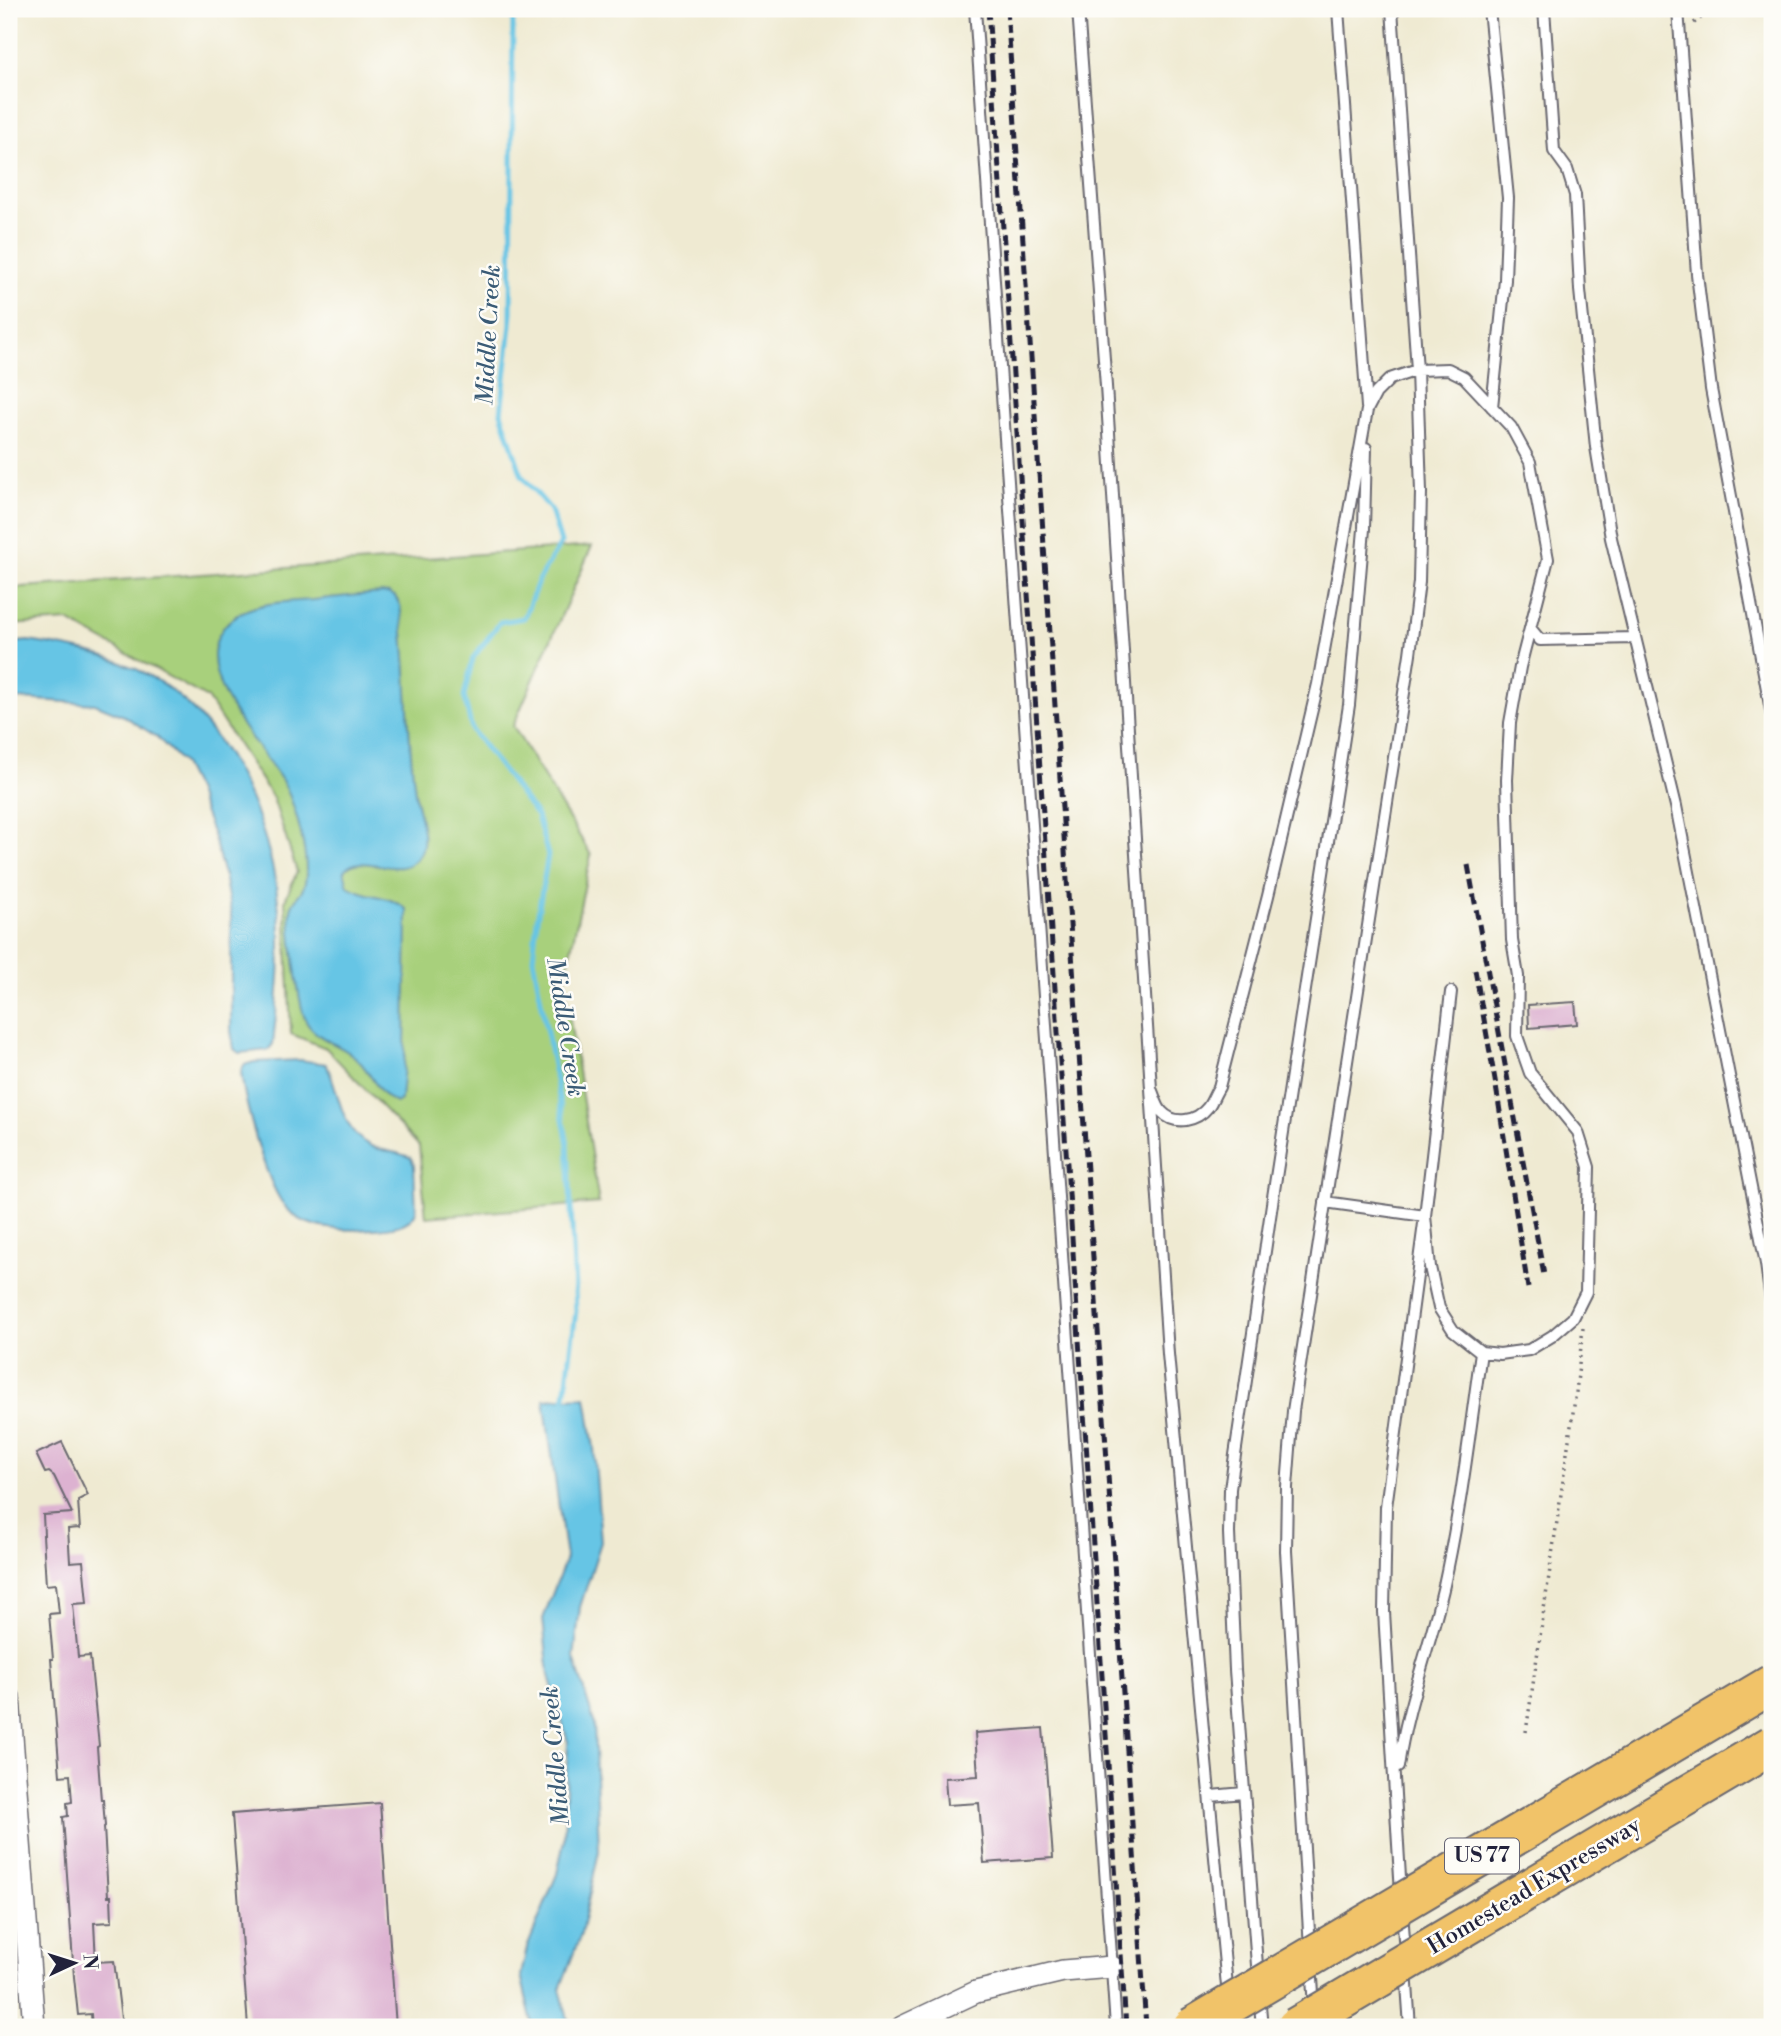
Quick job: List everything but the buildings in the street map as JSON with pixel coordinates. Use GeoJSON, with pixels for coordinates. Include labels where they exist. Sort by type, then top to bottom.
{"type":"FeatureCollection","features":[{"type":"Feature","properties":{"kind":"highway","name":"US 77"},"geometry":{"type":"LineString","coordinates":[[1192,2027],[1772,1684]]}},
{"type":"Feature","properties":{"kind":"highway","name":"Homestead Expressway"},"geometry":{"type":"LineString","coordinates":[[1296,2027],[1772,1745]]}},
{"type":"Feature","properties":{"kind":"street"},"geometry":{"type":"LineString","coordinates":[[9,1697],[23,1984],[34,2027]]}},
{"type":"Feature","properties":{"kind":"street"},"geometry":{"type":"LineString","coordinates":[[902,2027],[976,1992],[1063,1971],[1112,1967]]}},
{"type":"Feature","properties":{"kind":"lane"},"geometry":{"type":"LineString","coordinates":[[975,9],[1116,2027]]}},
{"type":"Feature","properties":{"kind":"lane"},"geometry":{"type":"LineString","coordinates":[[1079,9],[1172,1406],[1211,1796],[1229,2014]]}},
{"type":"Feature","properties":{"kind":"lane"},"geometry":{"type":"LineString","coordinates":[[1262,2027],[1231,1588],[1230,1489],[1266,1237],[1349,705],[1364,529],[1367,410],[1338,9]]}},
{"type":"Feature","properties":{"kind":"lane"},"geometry":{"type":"LineString","coordinates":[[1316,2027],[1286,1551],[1287,1487],[1293,1411],[1419,582],[1421,492],[1417,370],[1392,9]]}},
{"type":"Feature","properties":{"kind":"lane"},"geometry":{"type":"LineString","coordinates":[[1489,9],[1508,198],[1505,280],[1492,407]]}},
{"type":"Feature","properties":{"kind":"lane"},"geometry":{"type":"LineString","coordinates":[[1544,9],[1554,151],[1567,169],[1575,195],[1580,290],[1596,447],[1611,538],[1676,806],[1772,1308]]}},
{"type":"Feature","properties":{"kind":"lane"},"geometry":{"type":"LineString","coordinates":[[1678,9],[1697,274],[1712,388],[1772,716]]}},
{"type":"Feature","properties":{"kind":"lane"},"geometry":{"type":"LineString","coordinates":[[1153,1091],[1160,1111],[1168,1117],[1182,1121],[1195,1118],[1208,1108],[1219,1087],[1318,684],[1367,410],[1376,393],[1390,379],[1417,370],[1448,369],[1464,377],[1511,427],[1530,462],[1548,559],[1510,723],[1507,780],[1513,940],[1518,976],[1517,1036],[1530,1073],[1577,1132],[1589,1167],[1586,1292],[1573,1318],[1552,1336],[1529,1349],[1500,1354],[1481,1352],[1453,1330],[1439,1308],[1430,1268],[1425,1216]]}},
{"type":"Feature","properties":{"kind":"lane"},"geometry":{"type":"LineString","coordinates":[[1530,628],[1540,640],[1635,638]]}},
{"type":"Feature","properties":{"kind":"lane"},"geometry":{"type":"LineString","coordinates":[[1410,2027],[1384,1612],[1386,1507],[1425,1216],[1451,992]]}},
{"type":"Feature","properties":{"kind":"lane"},"geometry":{"type":"LineString","coordinates":[[1325,1202],[1425,1216]]}},
{"type":"Feature","properties":{"kind":"lane"},"geometry":{"type":"LineString","coordinates":[[1394,1791],[1403,1733],[1443,1586],[1465,1473],[1481,1352]]}},
{"type":"Feature","properties":{"kind":"lane"},"geometry":{"type":"LineString","coordinates":[[1211,1796],[1244,1793]]}},
{"type":"Feature","properties":{"kind":"path"},"geometry":{"type":"LineString","coordinates":[[1679,36],[1713,9]]}},
{"type":"Feature","properties":{"kind":"path"},"geometry":{"type":"LineString","coordinates":[[1526,1732],[1576,1392],[1586,1292]]}},
{"type":"Feature","properties":{"kind":"green space"},"geometry":{"type":"Polygon","coordinates":[[[592,546],[513,726],[591,855],[564,983],[599,1203],[426,1217],[419,1146],[326,1048],[291,1034],[285,900],[297,872],[273,798],[207,698],[68,621],[9,625],[9,588],[592,546]]]}},
{"type":"Feature","properties":{"kind":"water"},"geometry":{"type":"Polygon","coordinates":[[[388,593],[395,596],[400,605],[413,775],[423,829],[423,844],[418,857],[410,864],[391,867],[360,863],[344,871],[348,886],[394,901],[407,910],[405,1053],[401,1100],[396,1103],[379,1089],[358,1060],[318,1034],[307,1023],[298,986],[290,918],[292,906],[303,889],[306,876],[300,831],[281,779],[245,730],[222,691],[214,652],[219,635],[227,624],[237,615],[261,605],[388,593]]]}},
{"type":"Feature","properties":{"kind":"water"},"geometry":{"type":"Polygon","coordinates":[[[28,641],[103,656],[146,674],[173,692],[197,715],[219,742],[237,771],[264,836],[278,901],[278,990],[273,1044],[268,1050],[239,1053],[234,1049],[231,1031],[231,913],[214,838],[182,762],[157,737],[124,716],[95,704],[9,698],[9,643],[28,641]]]}},
{"type":"Feature","properties":{"kind":"water"},"geometry":{"type":"Polygon","coordinates":[[[300,1060],[326,1064],[346,1119],[359,1138],[374,1147],[411,1158],[414,1165],[416,1212],[409,1221],[380,1229],[352,1230],[316,1226],[295,1216],[279,1198],[264,1164],[241,1072],[244,1065],[254,1062],[300,1060]]]}},
{"type":"Feature","properties":{"kind":"water"},"geometry":{"type":"Polygon","coordinates":[[[586,1397],[594,1448],[601,1542],[580,1607],[574,1658],[594,1722],[599,1851],[581,1934],[560,1989],[570,2027],[533,2027],[521,1975],[527,1948],[557,1874],[564,1840],[568,1742],[549,1675],[543,1619],[566,1558],[544,1399],[586,1397]]]}},
{"type":"Feature","properties":{"kind":"waterway","name":"Middle Creek"},"geometry":{"type":"LineString","coordinates":[[513,9],[511,324],[501,413],[522,476],[551,510],[561,543],[539,579],[524,618],[500,622],[473,658],[464,696],[472,730],[537,816],[548,855],[533,958],[568,1145],[576,1311],[564,1404]]}},
{"type":"Feature","properties":{"kind":"railway"},"geometry":{"type":"LineString","coordinates":[[988,9],[1126,2027]]}},
{"type":"Feature","properties":{"kind":"railway"},"geometry":{"type":"LineString","coordinates":[[1007,9],[1146,2027]]}},
{"type":"Feature","properties":{"kind":"railway"},"geometry":{"type":"LineString","coordinates":[[1468,865],[1544,1275]]}},
{"type":"Feature","properties":{"kind":"railway"},"geometry":{"type":"LineString","coordinates":[[1475,970],[1528,1288]]}}]}
